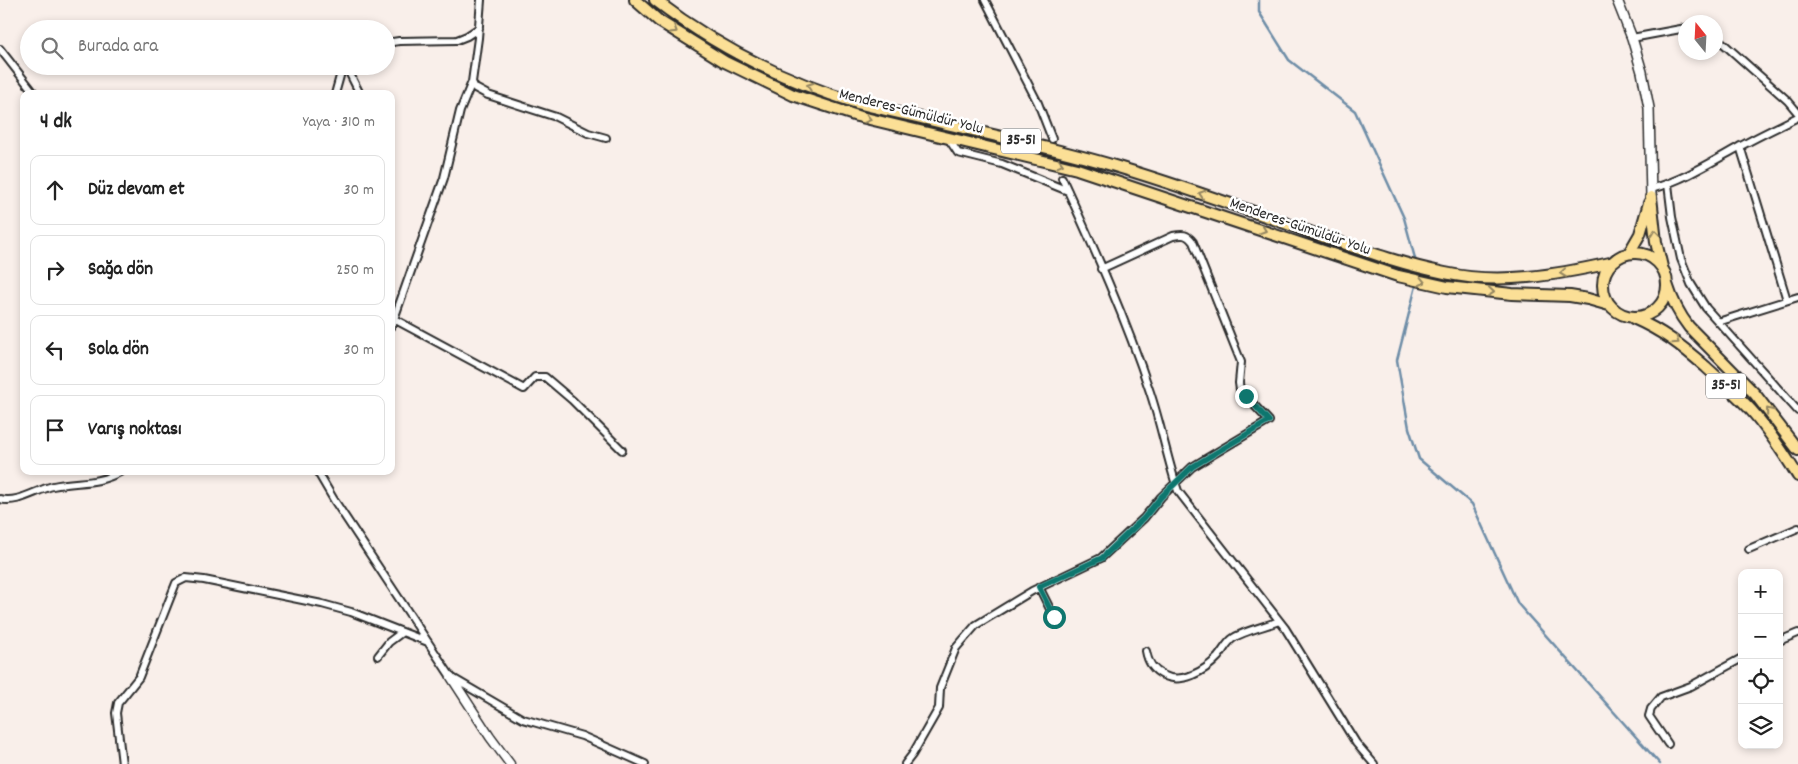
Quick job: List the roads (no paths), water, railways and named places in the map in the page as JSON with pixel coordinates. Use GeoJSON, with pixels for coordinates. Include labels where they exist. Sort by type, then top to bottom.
{"type":"FeatureCollection","features":[{"type":"Feature","properties":{"kind":"main road","name":"Menderes-Gümüldür Yolu"},"geometry":{"type":"LineString","coordinates":[[635,0],[659,20],[726,62],[793,95],[857,116],[1045,160],[1109,179],[1398,276],[1447,287],[1512,294],[1570,296],[1609,305]]}},
{"type":"Feature","properties":{"kind":"main road","name":"Menderes-Gümüldür Yolu"},"geometry":{"type":"LineString","coordinates":[[656,0],[697,30],[730,49],[814,88],[858,103],[1044,147],[1119,167],[1370,253],[1446,273],[1482,278],[1514,278],[1572,272],[1610,263]]}},
{"type":"Feature","properties":{"kind":"main road"},"geometry":{"type":"LineString","coordinates":[[1617,0],[1632,38],[1642,72],[1649,108],[1651,193],[1656,242],[1662,268]]}},
{"type":"Feature","properties":{"kind":"main road"},"geometry":{"type":"LineString","coordinates":[[1651,193],[1640,235],[1629,253],[1644,254],[1652,257],[1662,268]]}},
{"type":"Feature","properties":{"kind":"main road","name":"35-51"},"geometry":{"type":"LineString","coordinates":[[1610,263],[1629,253]]}},
{"type":"Feature","properties":{"kind":"main road"},"geometry":{"type":"LineString","coordinates":[[1609,305],[1604,295],[1602,284],[1604,273],[1610,263]]}},
{"type":"Feature","properties":{"kind":"main road","name":"35-51"},"geometry":{"type":"LineString","coordinates":[[1662,268],[1680,316],[1755,394],[1798,450]]}},
{"type":"Feature","properties":{"kind":"main road"},"geometry":{"type":"LineString","coordinates":[[1633,318],[1654,312],[1664,299],[1667,284]]}},
{"type":"Feature","properties":{"kind":"main road","name":"35-51"},"geometry":{"type":"LineString","coordinates":[[1609,305],[1616,312],[1654,328],[1678,342],[1728,387],[1752,411],[1786,456],[1798,476]]}},
{"type":"Feature","properties":{"kind":"street"},"geometry":{"type":"LineString","coordinates":[[395,314],[444,178],[460,111],[472,82],[481,0]]}},
{"type":"Feature","properties":{"kind":"street"},"geometry":{"type":"LineString","coordinates":[[985,0],[1038,103],[1052,139]]}},
{"type":"Feature","properties":{"kind":"street"},"geometry":{"type":"LineString","coordinates":[[395,43],[457,40],[479,28]]}},
{"type":"Feature","properties":{"kind":"street"},"geometry":{"type":"LineString","coordinates":[[1632,38],[1678,29]]}},
{"type":"Feature","properties":{"kind":"street"},"geometry":{"type":"LineString","coordinates":[[1651,193],[1699,170],[1798,115],[1788,100],[1723,43]]}},
{"type":"Feature","properties":{"kind":"street"},"geometry":{"type":"LineString","coordinates":[[0,49],[20,75]]}},
{"type":"Feature","properties":{"kind":"street"},"geometry":{"type":"LineString","coordinates":[[20,75],[32,90]]}},
{"type":"Feature","properties":{"kind":"street"},"geometry":{"type":"LineString","coordinates":[[336,90],[340,75]]}},
{"type":"Feature","properties":{"kind":"street"},"geometry":{"type":"LineString","coordinates":[[350,75],[358,90]]}},
{"type":"Feature","properties":{"kind":"street"},"geometry":{"type":"LineString","coordinates":[[472,82],[475,88],[488,95],[556,117],[606,138]]}},
{"type":"Feature","properties":{"kind":"street"},"geometry":{"type":"LineString","coordinates":[[948,138],[958,154],[1002,164],[1068,191]]}},
{"type":"Feature","properties":{"kind":"street"},"geometry":{"type":"LineString","coordinates":[[1740,146],[1787,300]]}},
{"type":"Feature","properties":{"kind":"street"},"geometry":{"type":"LineString","coordinates":[[1062,178],[1124,319],[1162,426],[1170,465],[1178,491],[1279,621],[1356,743],[1374,764]]}},
{"type":"Feature","properties":{"kind":"street"},"geometry":{"type":"LineString","coordinates":[[1668,184],[1672,217],[1681,259],[1691,284],[1706,308],[1798,411]]}},
{"type":"Feature","properties":{"kind":"street"},"geometry":{"type":"LineString","coordinates":[[905,764],[939,708],[940,688],[956,648],[976,625],[1039,587],[1102,558],[1144,518],[1175,482],[1192,467],[1269,421],[1240,390],[1241,362],[1189,236],[1182,234],[1174,236],[1101,268]]}},
{"type":"Feature","properties":{"kind":"street"},"geometry":{"type":"LineString","coordinates":[[1718,322],[1798,297]]}},
{"type":"Feature","properties":{"kind":"street"},"geometry":{"type":"LineString","coordinates":[[395,324],[524,389],[535,377],[546,377],[622,450]]}},
{"type":"Feature","properties":{"kind":"street"},"geometry":{"type":"LineString","coordinates":[[0,499],[11,501],[54,486],[88,483],[115,475]]}},
{"type":"Feature","properties":{"kind":"street"},"geometry":{"type":"LineString","coordinates":[[319,475],[490,737],[510,764]]}},
{"type":"Feature","properties":{"kind":"street"},"geometry":{"type":"LineString","coordinates":[[1749,549],[1798,528]]}},
{"type":"Feature","properties":{"kind":"street"},"geometry":{"type":"LineString","coordinates":[[122,764],[116,713],[118,703],[139,677],[176,583],[186,578],[322,604],[351,612],[428,642]]}},
{"type":"Feature","properties":{"kind":"street"},"geometry":{"type":"LineString","coordinates":[[1039,587],[1054,617]]}},
{"type":"Feature","properties":{"kind":"street"},"geometry":{"type":"LineString","coordinates":[[1146,651],[1148,662],[1156,672],[1167,678],[1180,680],[1202,670],[1217,658],[1232,639],[1279,621]]}},
{"type":"Feature","properties":{"kind":"street"},"geometry":{"type":"LineString","coordinates":[[378,656],[389,642],[401,633]]}},
{"type":"Feature","properties":{"kind":"street"},"geometry":{"type":"LineString","coordinates":[[1783,639],[1798,633]]}},
{"type":"Feature","properties":{"kind":"street"},"geometry":{"type":"LineString","coordinates":[[1668,744],[1650,716],[1651,709],[1661,697],[1691,686],[1740,659]]}},
{"type":"Feature","properties":{"kind":"street"},"geometry":{"type":"LineString","coordinates":[[451,677],[523,719],[582,736],[645,764]]}},
{"type":"Feature","properties":{"kind":"waterway"},"geometry":{"type":"LineString","coordinates":[[1259,0],[1259,12],[1289,60],[1355,111],[1404,218],[1416,262]]}},
{"type":"Feature","properties":{"kind":"waterway"},"geometry":{"type":"LineString","coordinates":[[1417,282],[1397,360],[1409,428],[1419,459],[1472,504],[1518,604],[1660,764]]}},
{"type":"Feature","properties":{"kind":"tunnel"},"geometry":{"type":"LineString","coordinates":[[1052,139],[1062,178]]}}]}
